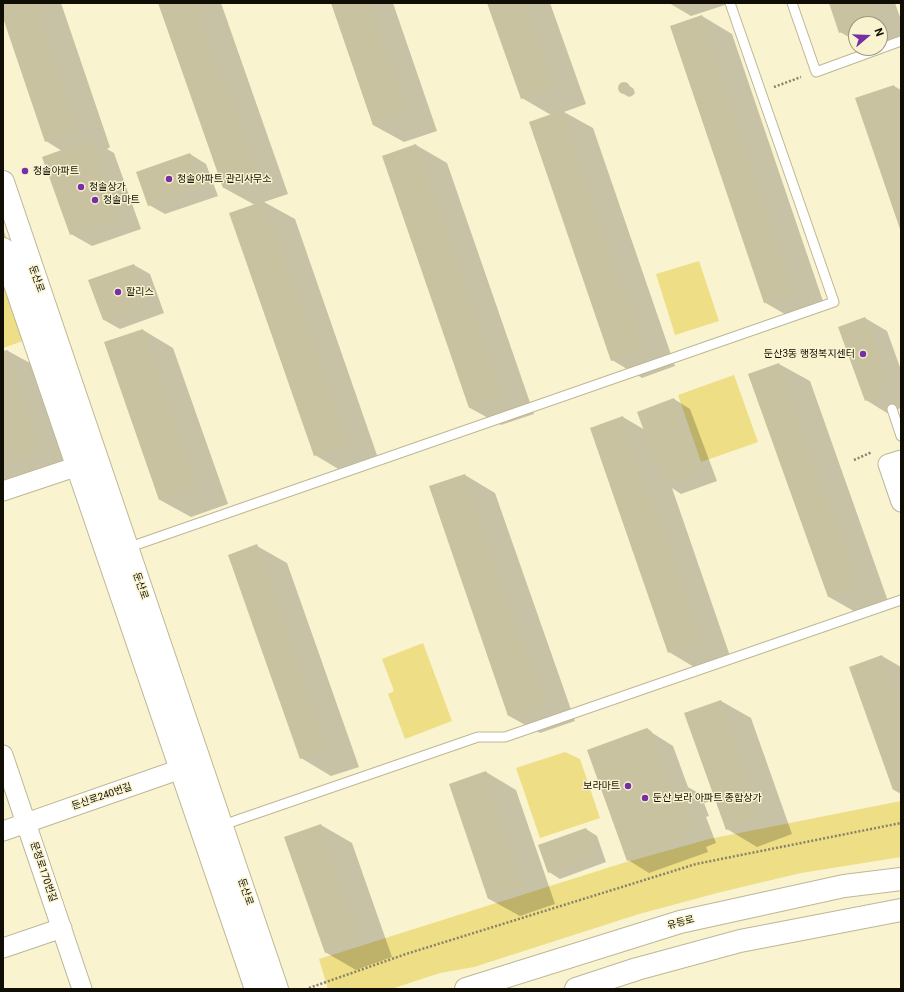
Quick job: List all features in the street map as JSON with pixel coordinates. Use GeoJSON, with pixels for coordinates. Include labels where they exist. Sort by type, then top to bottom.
{"type":"FeatureCollection","features":[{"type":"Feature","properties":{"kind":"main road","name":"둔산로"},"geometry":{"type":"LineString","coordinates":[[3,182],[117,551],[212,829],[256,989]]}},
{"type":"Feature","properties":{"kind":"main road","name":"둔산로"},"geometry":{"type":"LineString","coordinates":[[3,248],[78,466],[117,551]]}},
{"type":"Feature","properties":{"kind":"main road","name":"둔산로"},"geometry":{"type":"LineString","coordinates":[[212,829],[277,989]]}},
{"type":"Feature","properties":{"kind":"main road","name":"유등로"},"geometry":{"type":"LineString","coordinates":[[466,989],[680,922],[844,886],[901,879]]}},
{"type":"Feature","properties":{"kind":"main road"},"geometry":{"type":"LineString","coordinates":[[576,989],[637,969],[740,941],[901,910]]}},
{"type":"Feature","properties":{"kind":"street"},"geometry":{"type":"LineString","coordinates":[[901,460],[888,464],[901,502]]}},
{"type":"Feature","properties":{"kind":"street"},"geometry":{"type":"LineString","coordinates":[[3,492],[78,466]]}},
{"type":"Feature","properties":{"kind":"street","name":"문정로170번길"},"geometry":{"type":"LineString","coordinates":[[3,755],[82,989]]}},
{"type":"Feature","properties":{"kind":"street","name":"둔산로240번길"},"geometry":{"type":"LineString","coordinates":[[3,831],[191,766]]}},
{"type":"Feature","properties":{"kind":"street"},"geometry":{"type":"LineString","coordinates":[[3,948],[62,928]]}},
{"type":"Feature","properties":{"kind":"lane"},"geometry":{"type":"LineString","coordinates":[[117,551],[834,302],[730,3]]}},
{"type":"Feature","properties":{"kind":"lane"},"geometry":{"type":"LineString","coordinates":[[792,3],[816,72],[901,41]]}},
{"type":"Feature","properties":{"kind":"lane"},"geometry":{"type":"LineString","coordinates":[[892,409],[901,436]]}},
{"type":"Feature","properties":{"kind":"lane"},"geometry":{"type":"LineString","coordinates":[[212,829],[478,737],[504,737],[901,600]]}},
{"type":"Feature","properties":{"kind":"path"},"geometry":{"type":"LineString","coordinates":[[761,92],[816,72]]}},
{"type":"Feature","properties":{"kind":"path"},"geometry":{"type":"LineString","coordinates":[[309,988],[406,954],[696,864],[901,823]]}},
{"type":"Feature","properties":{"kind":"shaded area"},"geometry":{"type":"Polygon","coordinates":[[[699,261],[719,321],[675,335],[656,274],[699,261]]]}},
{"type":"Feature","properties":{"kind":"shaded area"},"geometry":{"type":"Polygon","coordinates":[[[3,266],[37,336],[3,348],[3,266]]]}},
{"type":"Feature","properties":{"kind":"shaded area"},"geometry":{"type":"Polygon","coordinates":[[[734,375],[758,442],[701,462],[678,395],[734,375]]]}},
{"type":"Feature","properties":{"kind":"shaded area"},"geometry":{"type":"Polygon","coordinates":[[[423,643],[452,721],[405,739],[388,694],[394,691],[382,659],[423,643]]]}},
{"type":"Feature","properties":{"kind":"shaded area"},"geometry":{"type":"Polygon","coordinates":[[[565,752],[580,759],[600,818],[540,838],[516,768],[565,752]]]}},
{"type":"Feature","properties":{"kind":"shaded area"},"geometry":{"type":"Polygon","coordinates":[[[901,801],[901,857],[801,873],[721,892],[639,914],[474,967],[440,973],[391,989],[328,989],[319,959],[623,863],[709,839],[901,801]]]}},
{"type":"Feature","properties":{"kind":"building"},"geometry":{"type":"Polygon","coordinates":[[[3,3],[37,3],[80,130],[45,142],[3,18],[3,3]]]}},
{"type":"Feature","properties":{"kind":"building"},"geometry":{"type":"Polygon","coordinates":[[[158,3],[197,3],[258,176],[223,188],[158,3]]]}},
{"type":"Feature","properties":{"kind":"building"},"geometry":{"type":"Polygon","coordinates":[[[331,3],[369,3],[407,114],[373,125],[331,3]]]}},
{"type":"Feature","properties":{"kind":"building"},"geometry":{"type":"Polygon","coordinates":[[[487,3],[526,3],[556,87],[521,99],[487,3]]]}},
{"type":"Feature","properties":{"kind":"building"},"geometry":{"type":"Polygon","coordinates":[[[829,3],[871,3],[876,16],[848,16],[848,30],[839,33],[829,3]]]}},
{"type":"Feature","properties":{"kind":"building"},"geometry":{"type":"Polygon","coordinates":[[[702,15],[796,292],[764,303],[670,26],[702,15]]]}},
{"type":"Feature","properties":{"kind":"building"},"geometry":{"type":"Polygon","coordinates":[[[622,82],[626,82],[630,88],[626,94],[622,94],[618,90],[618,86],[622,82]]]}},
{"type":"Feature","properties":{"kind":"building"},"geometry":{"type":"Polygon","coordinates":[[[894,85],[901,106],[901,232],[855,98],[894,85]]]}},
{"type":"Feature","properties":{"kind":"building"},"geometry":{"type":"Polygon","coordinates":[[[563,110],[645,349],[611,361],[529,122],[563,110]]]}},
{"type":"Feature","properties":{"kind":"building","name":"청솔상가"},"geometry":{"type":"Polygon","coordinates":[[[92,139],[120,217],[70,235],[42,157],[92,139]]]}},
{"type":"Feature","properties":{"kind":"building"},"geometry":{"type":"Polygon","coordinates":[[[416,144],[504,396],[469,408],[382,156],[416,144]]]}},
{"type":"Feature","properties":{"kind":"building","name":"청솔아파트 관리사무소"},"geometry":{"type":"Polygon","coordinates":[[[190,153],[202,187],[148,206],[136,172],[190,153]]]}},
{"type":"Feature","properties":{"kind":"building"},"geometry":{"type":"Polygon","coordinates":[[[264,201],[349,443],[314,456],[229,213],[264,201]]]}},
{"type":"Feature","properties":{"kind":"building","name":"할리스"},"geometry":{"type":"Polygon","coordinates":[[[134,264],[148,304],[103,320],[88,280],[134,264]]]}},
{"type":"Feature","properties":{"kind":"building","name":"둔산3동 행정복지센터"},"geometry":{"type":"Polygon","coordinates":[[[865,317],[889,382],[880,385],[883,394],[865,401],[838,327],[865,317]]]}},
{"type":"Feature","properties":{"kind":"building"},"geometry":{"type":"Polygon","coordinates":[[[143,329],[198,487],[159,500],[104,342],[143,329]]]}},
{"type":"Feature","properties":{"kind":"building"},"geometry":{"type":"Polygon","coordinates":[[[8,350],[43,450],[3,464],[3,351],[8,350]]]}},
{"type":"Feature","properties":{"kind":"building"},"geometry":{"type":"Polygon","coordinates":[[[779,363],[859,586],[828,597],[748,374],[779,363]]]}},
{"type":"Feature","properties":{"kind":"building"},"geometry":{"type":"Polygon","coordinates":[[[674,398],[701,471],[664,485],[637,412],[674,398]]]}},
{"type":"Feature","properties":{"kind":"building"},"geometry":{"type":"Polygon","coordinates":[[[623,416],[701,641],[668,653],[590,428],[623,416]]]}},
{"type":"Feature","properties":{"kind":"building"},"geometry":{"type":"Polygon","coordinates":[[[465,474],[545,704],[508,716],[429,486],[465,474]]]}},
{"type":"Feature","properties":{"kind":"building"},"geometry":{"type":"Polygon","coordinates":[[[257,544],[329,749],[300,759],[228,555],[257,544]]]}},
{"type":"Feature","properties":{"kind":"building"},"geometry":{"type":"Polygon","coordinates":[[[882,655],[901,708],[901,787],[893,790],[849,667],[882,655]]]}},
{"type":"Feature","properties":{"kind":"building"},"geometry":{"type":"Polygon","coordinates":[[[721,700],[762,817],[726,830],[684,713],[721,700]]]}},
{"type":"Feature","properties":{"kind":"building","name":"둔산 보라 아파트 종합상가"},"geometry":{"type":"Polygon","coordinates":[[[647,728],[652,732],[672,789],[685,784],[687,789],[683,791],[687,804],[685,805],[694,831],[685,834],[687,840],[627,861],[587,750],[647,728]]]}},
{"type":"Feature","properties":{"kind":"building"},"geometry":{"type":"Polygon","coordinates":[[[486,771],[525,887],[488,899],[449,784],[486,771]]]}},
{"type":"Feature","properties":{"kind":"building"},"geometry":{"type":"Polygon","coordinates":[[[321,824],[362,940],[325,953],[284,837],[321,824]]]}},
{"type":"Feature","properties":{"kind":"building"},"geometry":{"type":"Polygon","coordinates":[[[586,828],[596,856],[548,873],[538,845],[586,828]]]}},
{"type":"Feature","properties":{"kind":"place","name":"청솔아파트"},"geometry":{"type":"Point","coordinates":[25,171]}},
{"type":"Feature","properties":{"kind":"place","name":"청솔아파트 관리사무소"},"geometry":{"type":"Point","coordinates":[169,179]}},
{"type":"Feature","properties":{"kind":"place","name":"청솔상가"},"geometry":{"type":"Point","coordinates":[81,187]}},
{"type":"Feature","properties":{"kind":"place","name":"청솔마트"},"geometry":{"type":"Point","coordinates":[95,200]}},
{"type":"Feature","properties":{"kind":"place","name":"할리스"},"geometry":{"type":"Point","coordinates":[118,292]}},
{"type":"Feature","properties":{"kind":"place","name":"둔산3동 행정복지센터"},"geometry":{"type":"Point","coordinates":[863,354]}},
{"type":"Feature","properties":{"kind":"place","name":"보라마트"},"geometry":{"type":"Point","coordinates":[628,786]}},
{"type":"Feature","properties":{"kind":"place","name":"둔산 보라 아파트 종합상가"},"geometry":{"type":"Point","coordinates":[645,798]}}]}
